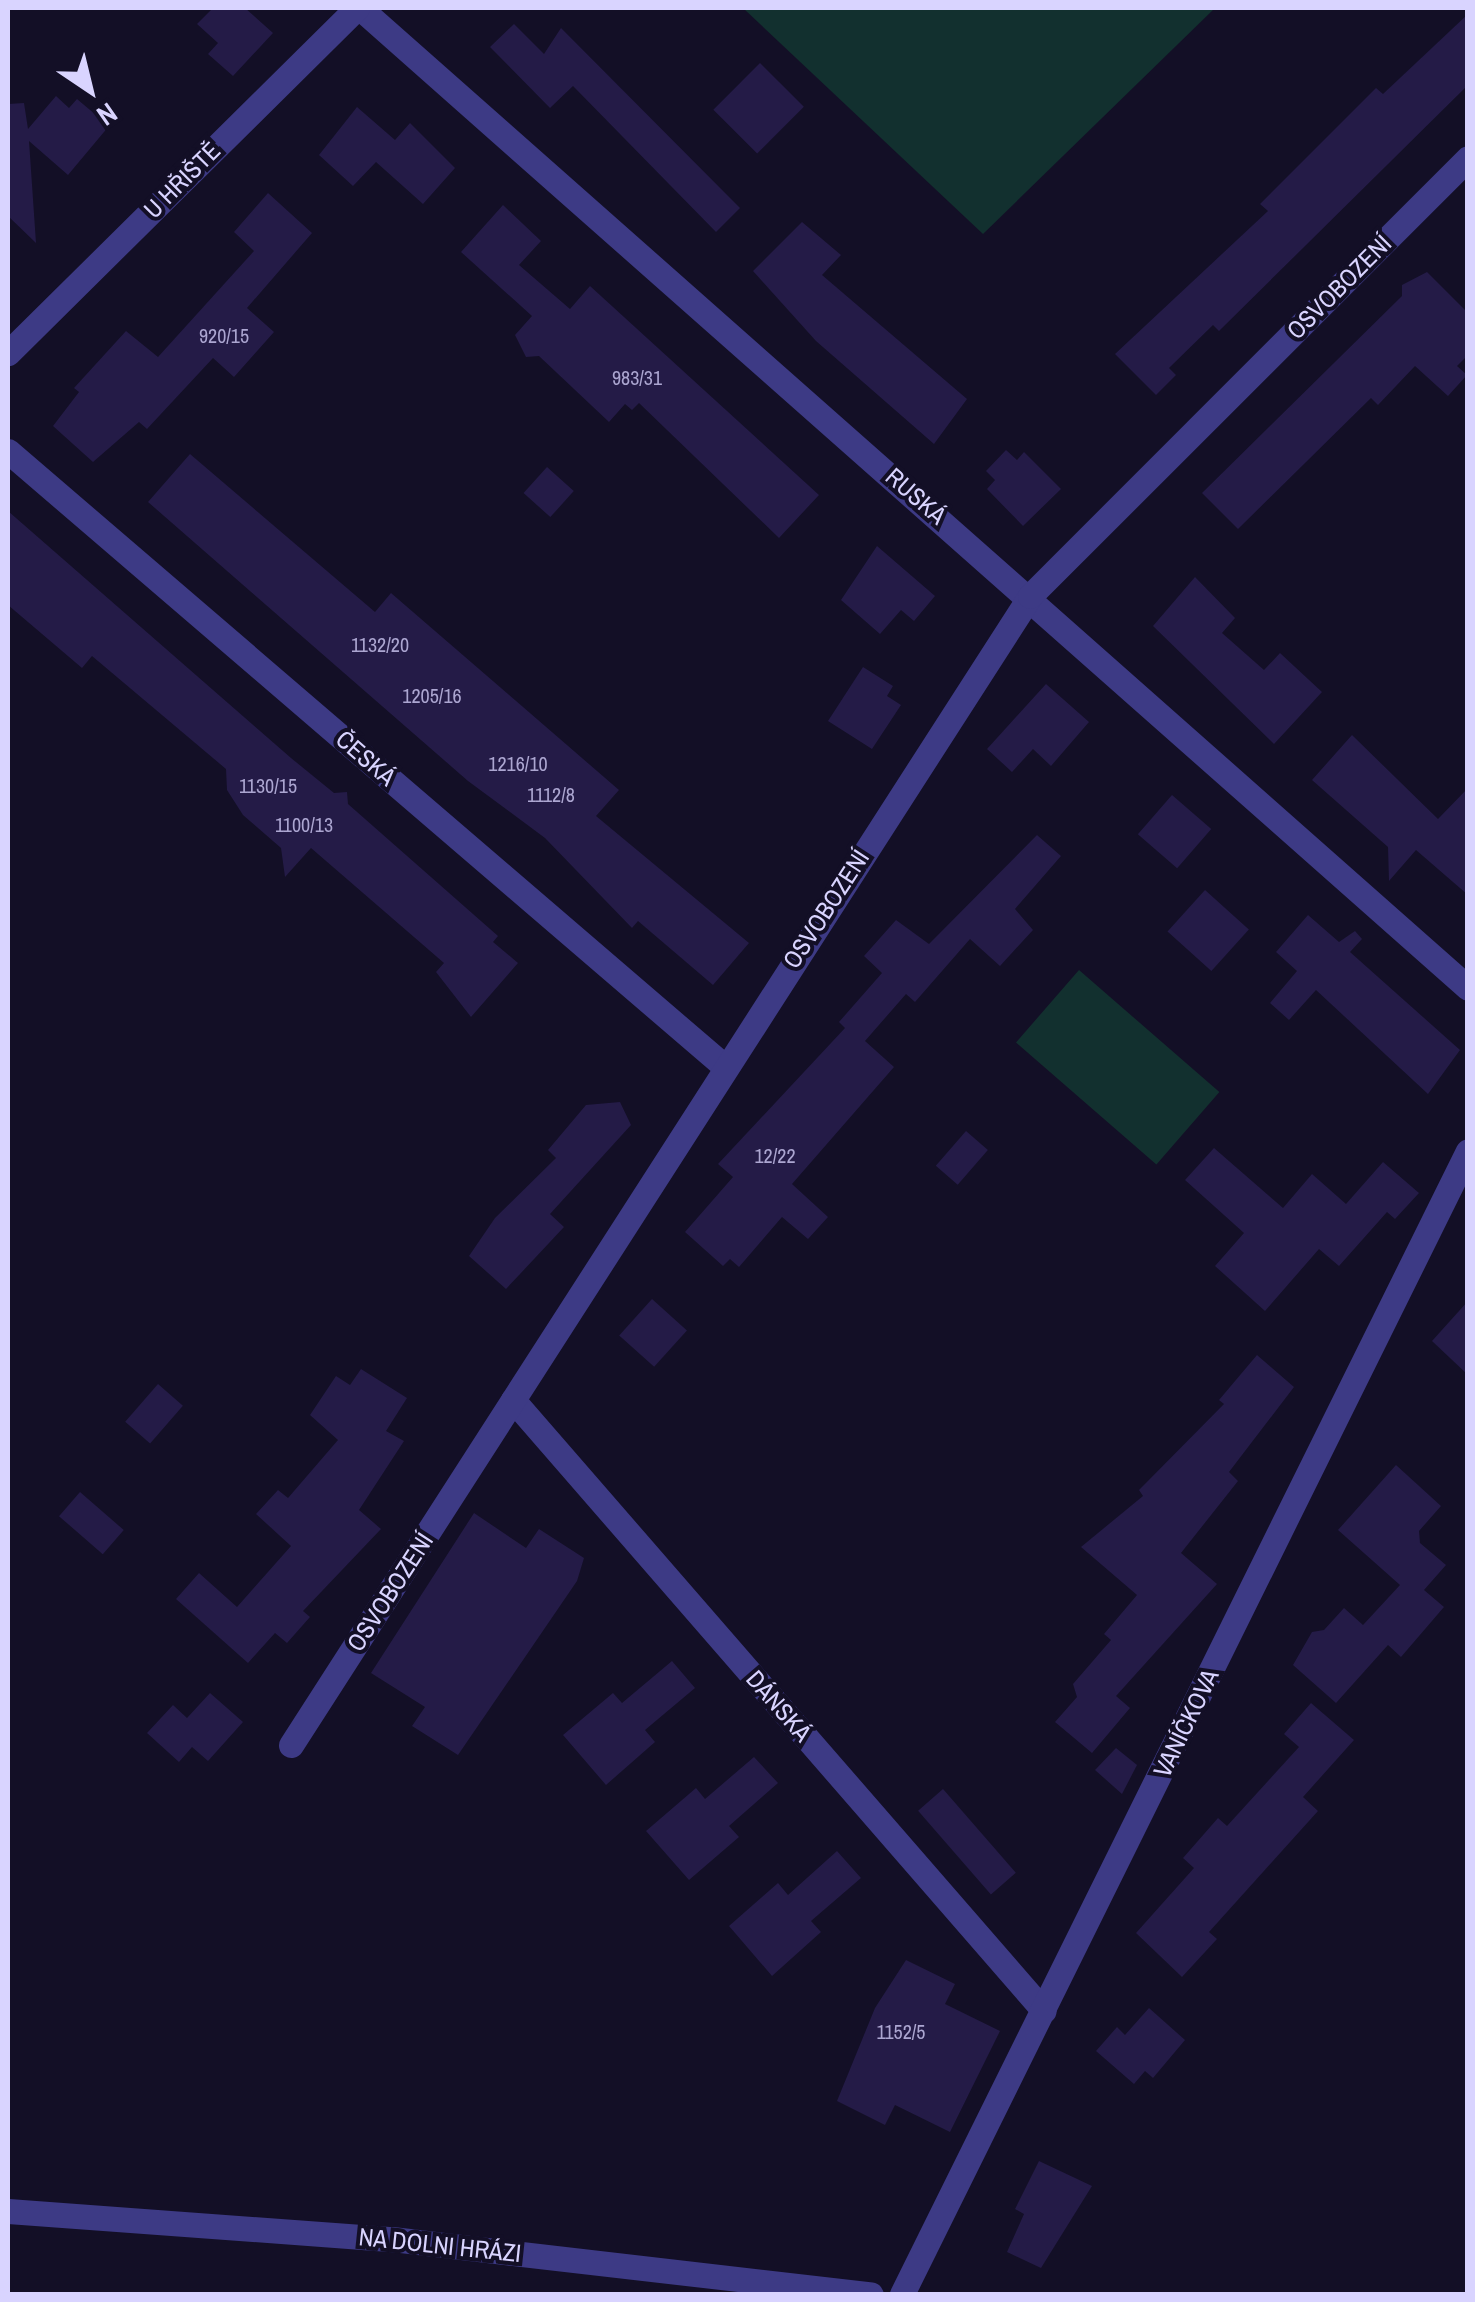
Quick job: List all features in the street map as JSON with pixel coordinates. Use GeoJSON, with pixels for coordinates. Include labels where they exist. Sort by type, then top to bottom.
{"type":"FeatureCollection","features":[{"type":"Feature","properties":{"kind":"street","name":"U HŘIŠTĚ"},"geometry":{"type":"LineString","coordinates":[[8,353],[359,8]]}},
{"type":"Feature","properties":{"kind":"street","name":"RUSKÁ"},"geometry":{"type":"LineString","coordinates":[[359,8],[1030,596],[1468,988]]}},
{"type":"Feature","properties":{"kind":"street","name":"OSVOBOZENÍ"},"geometry":{"type":"LineString","coordinates":[[291,1745],[724,1066],[1030,596],[1468,158]]}},
{"type":"Feature","properties":{"kind":"street","name":"ČESKÁ"},"geometry":{"type":"LineString","coordinates":[[8,451],[724,1066]]}},
{"type":"Feature","properties":{"kind":"street","name":"VANÍČKOVA"},"geometry":{"type":"LineString","coordinates":[[902,2294],[1468,1151]]}},
{"type":"Feature","properties":{"kind":"street","name":"DÁNSKÁ"},"geometry":{"type":"LineString","coordinates":[[513,1400],[1044,2011]]}},
{"type":"Feature","properties":{"kind":"street","name":"NA DOLNI HRÁZI"},"geometry":{"type":"LineString","coordinates":[[8,2211],[392,2239],[871,2294]]}},
{"type":"Feature","properties":{"kind":"green space"},"geometry":{"type":"Polygon","coordinates":[[[743,8],[1215,8],[983,234],[743,8]]]}},
{"type":"Feature","properties":{"kind":"green space"},"geometry":{"type":"Polygon","coordinates":[[[1079,970],[1219,1092],[1156,1164],[1016,1042],[1079,970]]]}},
{"type":"Feature","properties":{"kind":"building"},"geometry":{"type":"Polygon","coordinates":[[[213,8],[245,8],[273,33],[233,76],[208,54],[218,43],[197,24],[213,8]]]}},
{"type":"Feature","properties":{"kind":"building"},"geometry":{"type":"Polygon","coordinates":[[[1468,14],[1468,85],[1219,331],[1213,325],[1169,368],[1176,375],[1156,395],[1115,354],[1268,211],[1260,204],[1376,88],[1383,94],[1468,14]]]}},
{"type":"Feature","properties":{"kind":"building"},"geometry":{"type":"Polygon","coordinates":[[[514,24],[544,54],[561,28],[740,208],[716,232],[573,86],[550,108],[490,47],[514,24]]]}},
{"type":"Feature","properties":{"kind":"building"},"geometry":{"type":"Polygon","coordinates":[[[760,63],[804,107],[757,154],[713,110],[760,63]]]}},
{"type":"Feature","properties":{"kind":"building"},"geometry":{"type":"Polygon","coordinates":[[[56,96],[69,108],[77,99],[109,126],[68,175],[29,141],[36,243],[8,216],[8,104],[24,103],[28,129],[56,96]]]}},
{"type":"Feature","properties":{"kind":"building"},"geometry":{"type":"Polygon","coordinates":[[[357,107],[395,140],[410,123],[455,168],[423,204],[376,162],[353,186],[319,155],[357,107]]]}},
{"type":"Feature","properties":{"kind":"building"},"geometry":{"type":"Polygon","coordinates":[[[268,193],[312,233],[247,308],[274,332],[234,377],[213,358],[147,429],[139,422],[93,462],[53,426],[79,392],[74,388],[126,331],[158,357],[254,251],[234,232],[268,193]]]}},
{"type":"Feature","properties":{"kind":"building"},"geometry":{"type":"Polygon","coordinates":[[[503,205],[541,241],[519,265],[570,309],[590,286],[819,495],[779,538],[639,403],[632,410],[625,404],[609,422],[539,356],[526,357],[515,335],[532,316],[461,252],[503,205]]]}},
{"type":"Feature","properties":{"kind":"building"},"geometry":{"type":"Polygon","coordinates":[[[802,222],[841,255],[822,275],[967,399],[934,444],[816,341],[753,271],[802,222]]]}},
{"type":"Feature","properties":{"kind":"building"},"geometry":{"type":"Polygon","coordinates":[[[1427,272],[1468,313],[1468,355],[1457,366],[1467,375],[1448,396],[1415,366],[1378,405],[1371,398],[1238,529],[1202,493],[1402,296],[1402,285],[1427,272]]]}},
{"type":"Feature","properties":{"kind":"building"},"geometry":{"type":"Polygon","coordinates":[[[1006,450],[1017,460],[1024,452],[1061,489],[1023,526],[987,489],[995,480],[986,471],[1006,450]]]}},
{"type":"Feature","properties":{"kind":"building"},"geometry":{"type":"Polygon","coordinates":[[[190,454],[375,612],[391,593],[619,790],[596,816],[749,943],[713,985],[638,921],[632,928],[545,838],[468,781],[148,502],[190,454]]]}},
{"type":"Feature","properties":{"kind":"building"},"geometry":{"type":"Polygon","coordinates":[[[547,467],[574,491],[550,517],[524,493],[547,467]]]}},
{"type":"Feature","properties":{"kind":"building"},"geometry":{"type":"Polygon","coordinates":[[[8,511],[291,758],[334,793],[347,792],[348,804],[498,936],[493,942],[518,963],[471,1017],[436,972],[444,963],[311,848],[285,877],[281,848],[243,815],[227,790],[226,769],[92,656],[82,668],[8,605],[8,511]]]}},
{"type":"Feature","properties":{"kind":"building"},"geometry":{"type":"Polygon","coordinates":[[[877,546],[935,596],[914,621],[901,610],[880,634],[841,600],[877,546]]]}},
{"type":"Feature","properties":{"kind":"building"},"geometry":{"type":"Polygon","coordinates":[[[1195,577],[1235,618],[1222,633],[1264,670],[1280,653],[1322,692],[1274,744],[1153,626],[1195,577]]]}},
{"type":"Feature","properties":{"kind":"building"},"geometry":{"type":"Polygon","coordinates":[[[863,667],[893,686],[887,696],[901,705],[872,749],[828,721],[863,667]]]}},
{"type":"Feature","properties":{"kind":"building"},"geometry":{"type":"Polygon","coordinates":[[[1046,684],[1089,722],[1051,766],[1033,749],[1012,772],[987,749],[1046,684]]]}},
{"type":"Feature","properties":{"kind":"building"},"geometry":{"type":"Polygon","coordinates":[[[1352,735],[1438,819],[1468,788],[1468,895],[1416,850],[1389,881],[1388,847],[1312,780],[1352,735]]]}},
{"type":"Feature","properties":{"kind":"building"},"geometry":{"type":"Polygon","coordinates":[[[1172,795],[1211,829],[1177,868],[1138,834],[1172,795]]]}},
{"type":"Feature","properties":{"kind":"building"},"geometry":{"type":"Polygon","coordinates":[[[1037,835],[1061,856],[1015,909],[1033,930],[1000,966],[970,939],[915,1002],[906,994],[865,1041],[894,1067],[792,1184],[828,1217],[808,1239],[782,1217],[739,1267],[730,1259],[723,1266],[685,1232],[733,1177],[718,1164],[845,1028],[839,1022],[882,973],[864,956],[896,920],[929,944],[1037,835]]]}},
{"type":"Feature","properties":{"kind":"building"},"geometry":{"type":"Polygon","coordinates":[[[1205,890],[1249,929],[1211,971],[1168,932],[1205,890]]]}},
{"type":"Feature","properties":{"kind":"building"},"geometry":{"type":"Polygon","coordinates":[[[1308,915],[1339,942],[1355,931],[1362,939],[1350,952],[1460,1050],[1428,1094],[1316,990],[1289,1020],[1270,1003],[1297,971],[1276,952],[1308,915]]]}},
{"type":"Feature","properties":{"kind":"building"},"geometry":{"type":"Polygon","coordinates":[[[620,1102],[631,1125],[550,1214],[564,1227],[506,1289],[469,1256],[495,1218],[556,1158],[548,1150],[586,1105],[620,1102]]]}},
{"type":"Feature","properties":{"kind":"building"},"geometry":{"type":"Polygon","coordinates":[[[966,1131],[988,1150],[958,1185],[936,1166],[966,1131]]]}},
{"type":"Feature","properties":{"kind":"building"},"geometry":{"type":"Polygon","coordinates":[[[1214,1148],[1283,1208],[1312,1174],[1346,1204],[1383,1162],[1419,1193],[1395,1219],[1387,1212],[1339,1266],[1319,1249],[1265,1311],[1215,1266],[1244,1233],[1185,1180],[1214,1148]]]}},
{"type":"Feature","properties":{"kind":"building"},"geometry":{"type":"Polygon","coordinates":[[[652,1299],[687,1330],[654,1367],[619,1335],[652,1299]]]}},
{"type":"Feature","properties":{"kind":"building"},"geometry":{"type":"Polygon","coordinates":[[[1468,1301],[1468,1375],[1432,1341],[1468,1301]]]}},
{"type":"Feature","properties":{"kind":"building"},"geometry":{"type":"Polygon","coordinates":[[[1257,1355],[1294,1387],[1229,1472],[1238,1481],[1181,1553],[1217,1584],[1116,1696],[1130,1708],[1092,1753],[1055,1722],[1077,1697],[1073,1684],[1111,1640],[1104,1634],[1137,1595],[1081,1547],[1143,1496],[1139,1490],[1224,1404],[1219,1400],[1257,1355]]]}},
{"type":"Feature","properties":{"kind":"building"},"geometry":{"type":"Polygon","coordinates":[[[361,1369],[407,1398],[386,1431],[404,1441],[359,1510],[381,1529],[303,1611],[310,1617],[287,1643],[275,1633],[248,1663],[176,1599],[199,1573],[237,1607],[291,1546],[256,1514],[278,1490],[288,1498],[338,1440],[310,1415],[336,1376],[350,1385],[361,1369]]]}},
{"type":"Feature","properties":{"kind":"building"},"geometry":{"type":"Polygon","coordinates":[[[158,1384],[183,1406],[150,1443],[125,1422],[158,1384]]]}},
{"type":"Feature","properties":{"kind":"building"},"geometry":{"type":"Polygon","coordinates":[[[1396,1465],[1441,1506],[1419,1531],[1420,1543],[1446,1565],[1424,1590],[1444,1607],[1401,1657],[1388,1645],[1336,1703],[1293,1665],[1312,1632],[1324,1630],[1344,1608],[1363,1625],[1400,1585],[1338,1530],[1396,1465]]]}},
{"type":"Feature","properties":{"kind":"building"},"geometry":{"type":"Polygon","coordinates":[[[80,1492],[124,1530],[103,1554],[59,1516],[80,1492]]]}},
{"type":"Feature","properties":{"kind":"building"},"geometry":{"type":"Polygon","coordinates":[[[474,1513],[526,1548],[539,1529],[584,1558],[577,1581],[458,1755],[412,1726],[425,1707],[371,1673],[474,1513]]]}},
{"type":"Feature","properties":{"kind":"building"},"geometry":{"type":"Polygon","coordinates":[[[672,1661],[695,1688],[645,1730],[655,1742],[606,1785],[563,1735],[613,1693],[622,1703],[672,1661]]]}},
{"type":"Feature","properties":{"kind":"building"},"geometry":{"type":"Polygon","coordinates":[[[210,1693],[243,1722],[208,1761],[192,1747],[179,1762],[147,1733],[173,1705],[187,1718],[210,1693]]]}},
{"type":"Feature","properties":{"kind":"building"},"geometry":{"type":"Polygon","coordinates":[[[1311,1703],[1354,1740],[1303,1797],[1318,1811],[1209,1932],[1217,1939],[1182,1977],[1136,1933],[1194,1868],[1183,1858],[1218,1818],[1227,1826],[1299,1747],[1284,1734],[1311,1703]]]}},
{"type":"Feature","properties":{"kind":"building"},"geometry":{"type":"Polygon","coordinates":[[[1116,1748],[1137,1765],[1122,1794],[1095,1770],[1116,1748]]]}},
{"type":"Feature","properties":{"kind":"building"},"geometry":{"type":"Polygon","coordinates":[[[754,1757],[778,1783],[729,1826],[739,1837],[689,1880],[646,1831],[696,1788],[705,1799],[754,1757]]]}},
{"type":"Feature","properties":{"kind":"building"},"geometry":{"type":"Polygon","coordinates":[[[943,1789],[1016,1873],[991,1894],[918,1811],[943,1789]]]}},
{"type":"Feature","properties":{"kind":"building"},"geometry":{"type":"Polygon","coordinates":[[[837,1851],[861,1878],[811,1921],[821,1932],[772,1976],[729,1926],[778,1883],[788,1895],[837,1851]]]}},
{"type":"Feature","properties":{"kind":"building"},"geometry":{"type":"Polygon","coordinates":[[[906,1960],[955,1984],[945,2004],[1000,2031],[950,2132],[895,2105],[885,2125],[837,2101],[875,2008],[906,1960]]]}},
{"type":"Feature","properties":{"kind":"building"},"geometry":{"type":"Polygon","coordinates":[[[1149,2008],[1185,2040],[1153,2078],[1145,2071],[1134,2084],[1096,2051],[1117,2027],[1125,2035],[1149,2008]]]}},
{"type":"Feature","properties":{"kind":"building"},"geometry":{"type":"Polygon","coordinates":[[[1039,2161],[1092,2186],[1041,2268],[1007,2252],[1024,2214],[1015,2209],[1039,2161]]]}}]}
